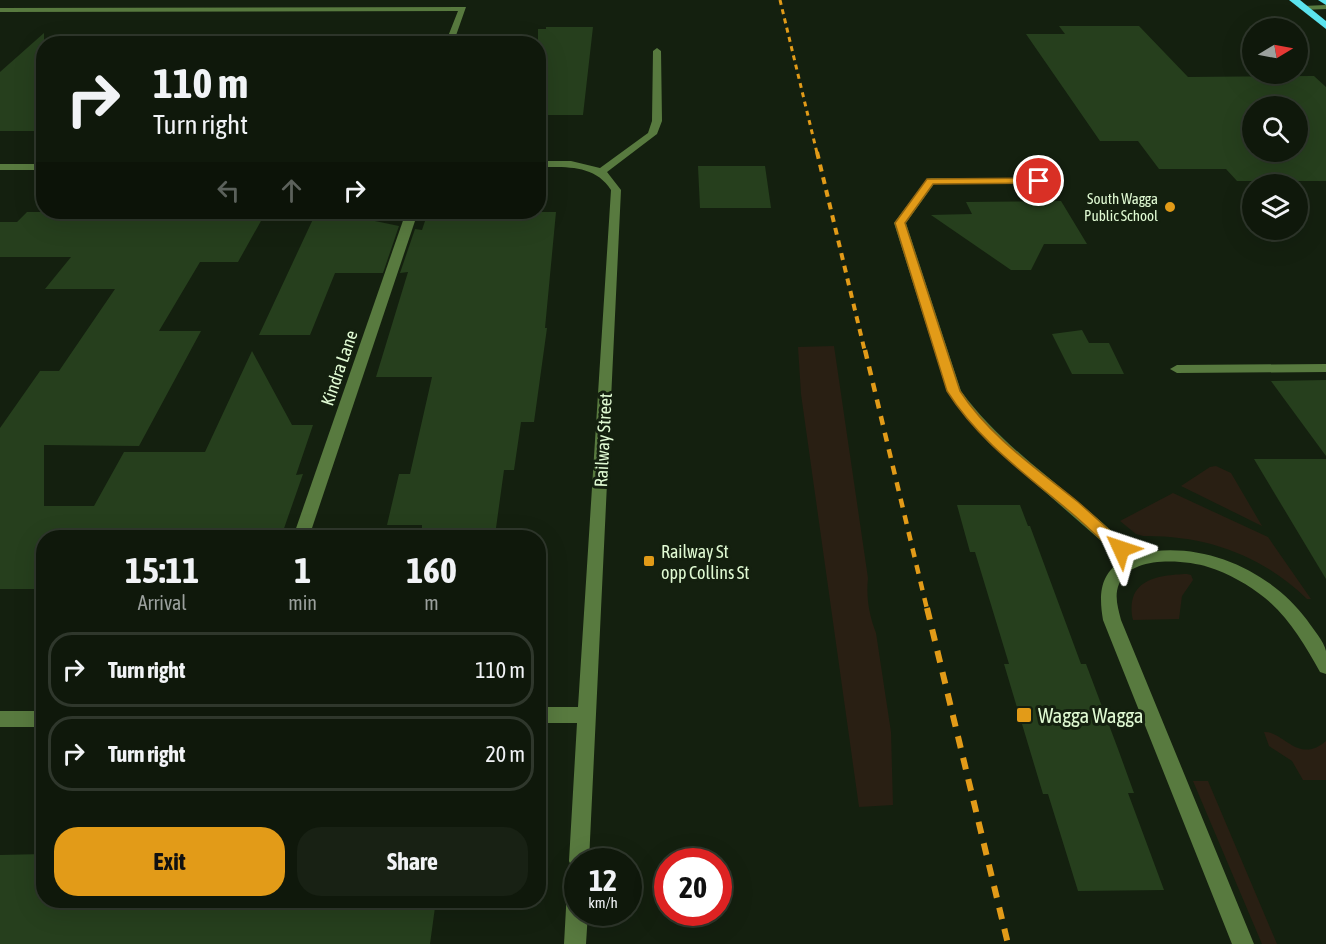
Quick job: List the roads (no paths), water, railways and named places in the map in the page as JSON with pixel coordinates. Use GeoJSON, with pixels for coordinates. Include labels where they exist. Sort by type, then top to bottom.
{"type":"FeatureCollection","features":[{"type":"Feature","properties":{"kind":"highway"},"geometry":{"type":"LineString","coordinates":[[1294,0],[1326,27]]}},
{"type":"Feature","properties":{"kind":"street"},"geometry":{"type":"LineString","coordinates":[[369,9],[375,0]]}},
{"type":"Feature","properties":{"kind":"street"},"geometry":{"type":"LineString","coordinates":[[1303,8],[1326,7]]}},
{"type":"Feature","properties":{"kind":"street"},"geometry":{"type":"LineString","coordinates":[[0,10],[463,9],[452,36]]}},
{"type":"Feature","properties":{"kind":"street"},"geometry":{"type":"LineString","coordinates":[[546,164],[588,167],[601,172],[652,134],[657,121],[657,51]]}},
{"type":"Feature","properties":{"kind":"street"},"geometry":{"type":"LineString","coordinates":[[0,167],[36,167]]}},
{"type":"Feature","properties":{"kind":"street","name":"Railway Street"},"geometry":{"type":"LineString","coordinates":[[580,848],[617,200],[612,179],[601,172]]}},
{"type":"Feature","properties":{"kind":"street"},"geometry":{"type":"LineString","coordinates":[[1039,181],[931,181],[900,223],[954,391],[964,408],[1000,447],[1075,508],[1134,561]]}},
{"type":"Feature","properties":{"kind":"street","name":"Kindra Lane"},"geometry":{"type":"LineString","coordinates":[[303,530],[410,219]]}},
{"type":"Feature","properties":{"kind":"street"},"geometry":{"type":"LineString","coordinates":[[1177,369],[1326,368]]}},
{"type":"Feature","properties":{"kind":"street"},"geometry":{"type":"LineString","coordinates":[[1243,944],[1108,607],[1107,591],[1121,569],[1134,561],[1160,555],[1210,561],[1236,572],[1268,592],[1286,608],[1311,640],[1325,664]]}},
{"type":"Feature","properties":{"kind":"street"},"geometry":{"type":"LineString","coordinates":[[546,715],[586,714]]}},
{"type":"Feature","properties":{"kind":"street"},"geometry":{"type":"LineString","coordinates":[[0,719],[36,719]]}},
{"type":"Feature","properties":{"kind":"street"},"geometry":{"type":"LineString","coordinates":[[575,944],[576,926]]}},
{"type":"Feature","properties":{"kind":"railway"},"geometry":{"type":"LineString","coordinates":[[780,0],[817,153]]}},
{"type":"Feature","properties":{"kind":"railway"},"geometry":{"type":"LineString","coordinates":[[817,152],[865,352]]}},
{"type":"Feature","properties":{"kind":"railway"},"geometry":{"type":"LineString","coordinates":[[865,350],[927,609]]}},
{"type":"Feature","properties":{"kind":"railway"},"geometry":{"type":"LineString","coordinates":[[927,608],[1008,944]]}},
{"type":"Feature","properties":{"kind":"place","name":"South Wagga Public School"},"geometry":{"type":"Point","coordinates":[1170,207]}},
{"type":"Feature","properties":{"kind":"place","name":"Railway St opp Collins St"},"geometry":{"type":"Point","coordinates":[649,561]}},
{"type":"Feature","properties":{"kind":"place","name":"Wagga Wagga"},"geometry":{"type":"Point","coordinates":[1024,715]}}]}
